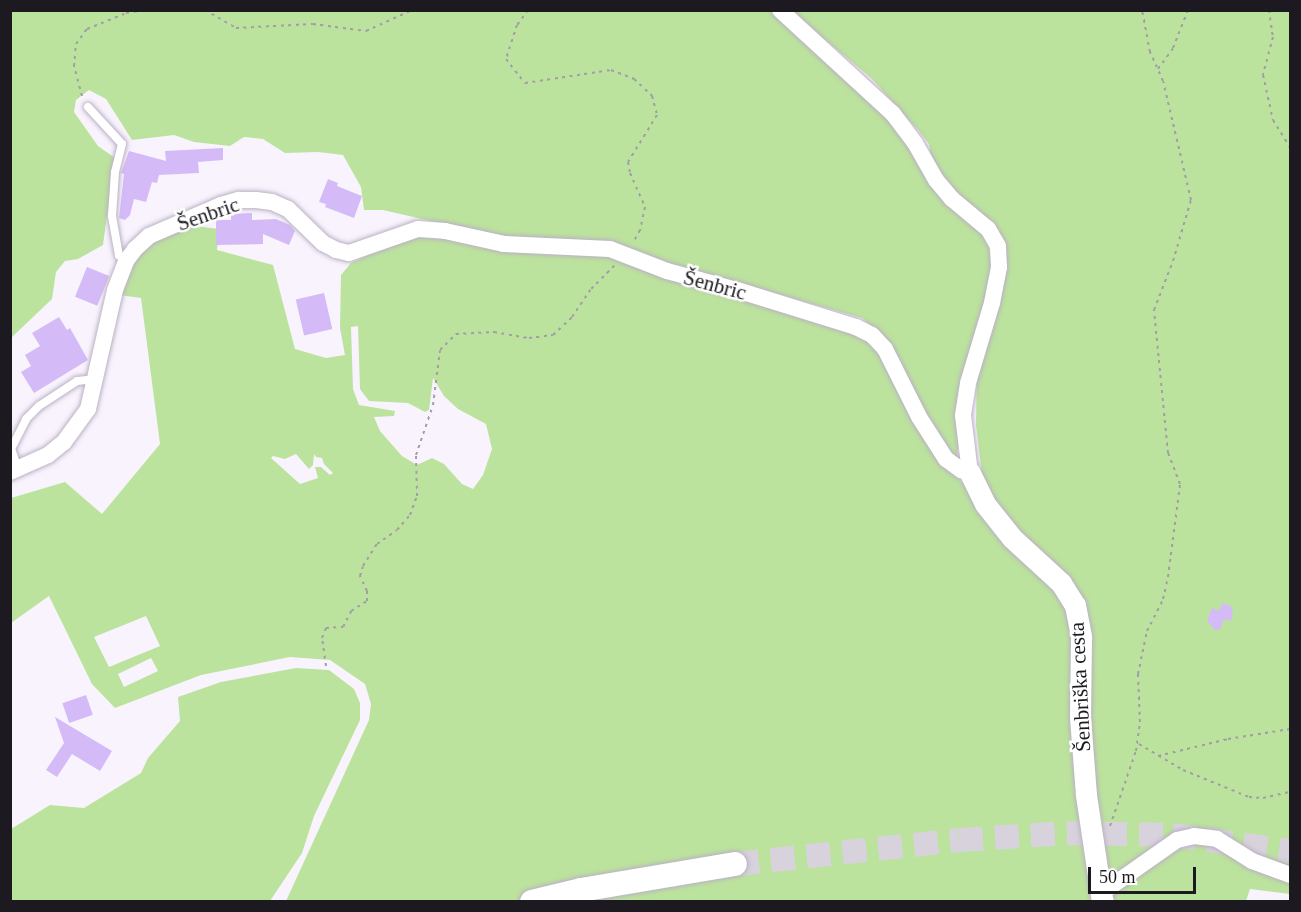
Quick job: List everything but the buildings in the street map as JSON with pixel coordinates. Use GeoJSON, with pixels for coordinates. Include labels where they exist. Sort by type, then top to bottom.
{"type":"FeatureCollection","features":[{"type":"Feature","properties":{"kind":"main road"},"geometry":{"type":"LineString","coordinates":[[532,902],[581,890],[735,864]]}},
{"type":"Feature","properties":{"kind":"street"},"geometry":{"type":"LineString","coordinates":[[780,10],[892,113],[952,199],[988,229],[998,246],[999,267],[992,303],[968,382],[963,415],[970,472]]}},
{"type":"Feature","properties":{"kind":"street","name":"Šenbric"},"geometry":{"type":"LineString","coordinates":[[14,471],[48,455],[64,442],[88,409],[115,290],[126,261],[150,236],[221,205],[238,200],[272,202],[288,209],[323,243],[336,250],[349,253],[418,229],[445,231],[504,244],[584,246],[627,255],[667,272],[737,290],[856,327],[872,335],[885,349],[931,439],[946,459],[961,470],[970,472]]}},
{"type":"Feature","properties":{"kind":"street","name":"Šenbriška cesta"},"geometry":{"type":"LineString","coordinates":[[970,472],[985,504],[1012,538],[1061,584],[1075,605],[1081,637],[1080,717],[1086,795],[1104,898]]}},
{"type":"Feature","properties":{"kind":"street"},"geometry":{"type":"LineString","coordinates":[[1104,898],[1177,840],[1194,836],[1217,839],[1252,861],[1290,875]]}},
{"type":"Feature","properties":{"kind":"lane"},"geometry":{"type":"LineString","coordinates":[[88,107],[122,144],[115,172],[111,216],[118,255],[126,261]]}},
{"type":"Feature","properties":{"kind":"lane"},"geometry":{"type":"LineString","coordinates":[[14,471],[11,449],[26,419],[39,406],[77,381],[96,379]]}},
{"type":"Feature","properties":{"kind":"path"},"geometry":{"type":"LineString","coordinates":[[88,107],[83,100],[74,66],[76,44],[87,29],[126,13],[144,10]]}},
{"type":"Feature","properties":{"kind":"path"},"geometry":{"type":"LineString","coordinates":[[205,10],[236,28],[313,24],[366,31],[412,10]]}},
{"type":"Feature","properties":{"kind":"path"},"geometry":{"type":"LineString","coordinates":[[326,666],[321,638],[326,628],[343,627],[351,611],[367,601],[367,591],[360,576],[363,566],[377,544],[397,530],[410,515],[417,496],[416,455],[433,405],[440,350],[456,334],[494,332],[530,338],[553,335],[573,316],[604,274],[627,255],[640,230],[645,207],[630,173],[628,162],[657,115],[652,96],[634,79],[611,70],[525,83],[506,59],[517,25],[528,10]]}},
{"type":"Feature","properties":{"kind":"path"},"geometry":{"type":"LineString","coordinates":[[1107,836],[1137,744],[1140,722],[1138,674],[1147,631],[1163,598],[1168,577],[1180,484],[1168,453],[1154,310],[1173,261],[1191,200],[1158,70],[1150,52],[1142,10]]}},
{"type":"Feature","properties":{"kind":"path"},"geometry":{"type":"LineString","coordinates":[[1158,70],[1173,48],[1188,10]]}},
{"type":"Feature","properties":{"kind":"path"},"geometry":{"type":"LineString","coordinates":[[1269,10],[1273,37],[1263,75],[1273,120],[1290,147]]}},
{"type":"Feature","properties":{"kind":"path"},"geometry":{"type":"LineString","coordinates":[[1157,756],[1228,739],[1290,729]]}},
{"type":"Feature","properties":{"kind":"path"},"geometry":{"type":"LineString","coordinates":[[1137,744],[1157,756],[1249,797],[1263,798],[1290,792]]}},
{"type":"Feature","properties":{"kind":"green space"},"geometry":{"type":"Polygon","coordinates":[[[11,11],[772,11],[864,85],[986,235],[991,257],[992,289],[968,359],[957,457],[945,448],[931,426],[899,358],[883,335],[862,318],[729,280],[656,264],[505,238],[383,210],[364,210],[361,187],[343,155],[318,152],[285,153],[263,139],[244,137],[230,146],[194,142],[174,135],[132,140],[106,99],[89,90],[76,100],[74,112],[98,146],[115,158],[103,245],[78,259],[65,261],[56,272],[52,299],[11,338],[11,11]]]}},
{"type":"Feature","properties":{"kind":"green space"},"geometry":{"type":"Polygon","coordinates":[[[791,11],[1290,11],[1290,870],[1248,852],[1227,836],[1210,830],[1186,831],[1108,884],[1089,795],[1088,636],[1009,527],[983,483],[976,425],[977,365],[1006,266],[932,167],[929,144],[919,131],[871,78],[791,11]]]}},
{"type":"Feature","properties":{"kind":"green space"},"geometry":{"type":"Polygon","coordinates":[[[187,225],[219,229],[217,250],[273,265],[295,349],[326,358],[345,355],[340,328],[341,275],[351,263],[410,236],[594,251],[818,318],[878,345],[928,442],[1068,608],[1097,901],[286,901],[369,720],[371,704],[365,684],[330,660],[290,657],[201,675],[115,708],[92,684],[49,596],[11,623],[11,498],[65,482],[102,514],[160,444],[141,298],[119,295],[127,268],[154,239],[187,225]],[[358,326],[351,327],[353,389],[359,405],[395,411],[394,416],[374,417],[380,431],[402,456],[417,465],[432,458],[444,464],[462,484],[473,489],[483,475],[492,449],[486,424],[458,409],[444,396],[433,378],[429,410],[425,412],[408,403],[369,401],[360,389],[358,326]],[[296,454],[285,459],[273,456],[271,458],[300,484],[318,478],[315,467],[321,467],[330,475],[333,473],[324,464],[322,458],[314,454],[313,465],[309,469],[296,454]],[[146,616],[94,637],[109,667],[160,646],[146,616]],[[151,658],[118,674],[124,687],[158,671],[151,658]]]}},
{"type":"Feature","properties":{"kind":"green space"},"geometry":{"type":"Polygon","coordinates":[[[296,668],[329,670],[354,689],[360,703],[360,720],[314,816],[302,853],[270,901],[11,901],[11,829],[50,805],[84,808],[141,773],[148,758],[180,721],[178,697],[221,682],[296,668]]]}},
{"type":"Feature","properties":{"kind":"green space"},"geometry":{"type":"Polygon","coordinates":[[[1194,843],[1219,847],[1290,881],[1290,894],[1250,889],[1246,901],[1111,902],[1115,890],[1176,846],[1194,843]]]}},
{"type":"Feature","properties":{"kind":"tunnel"},"geometry":{"type":"LineString","coordinates":[[735,864],[959,840],[1067,833],[1172,835],[1290,851]]}}]}
